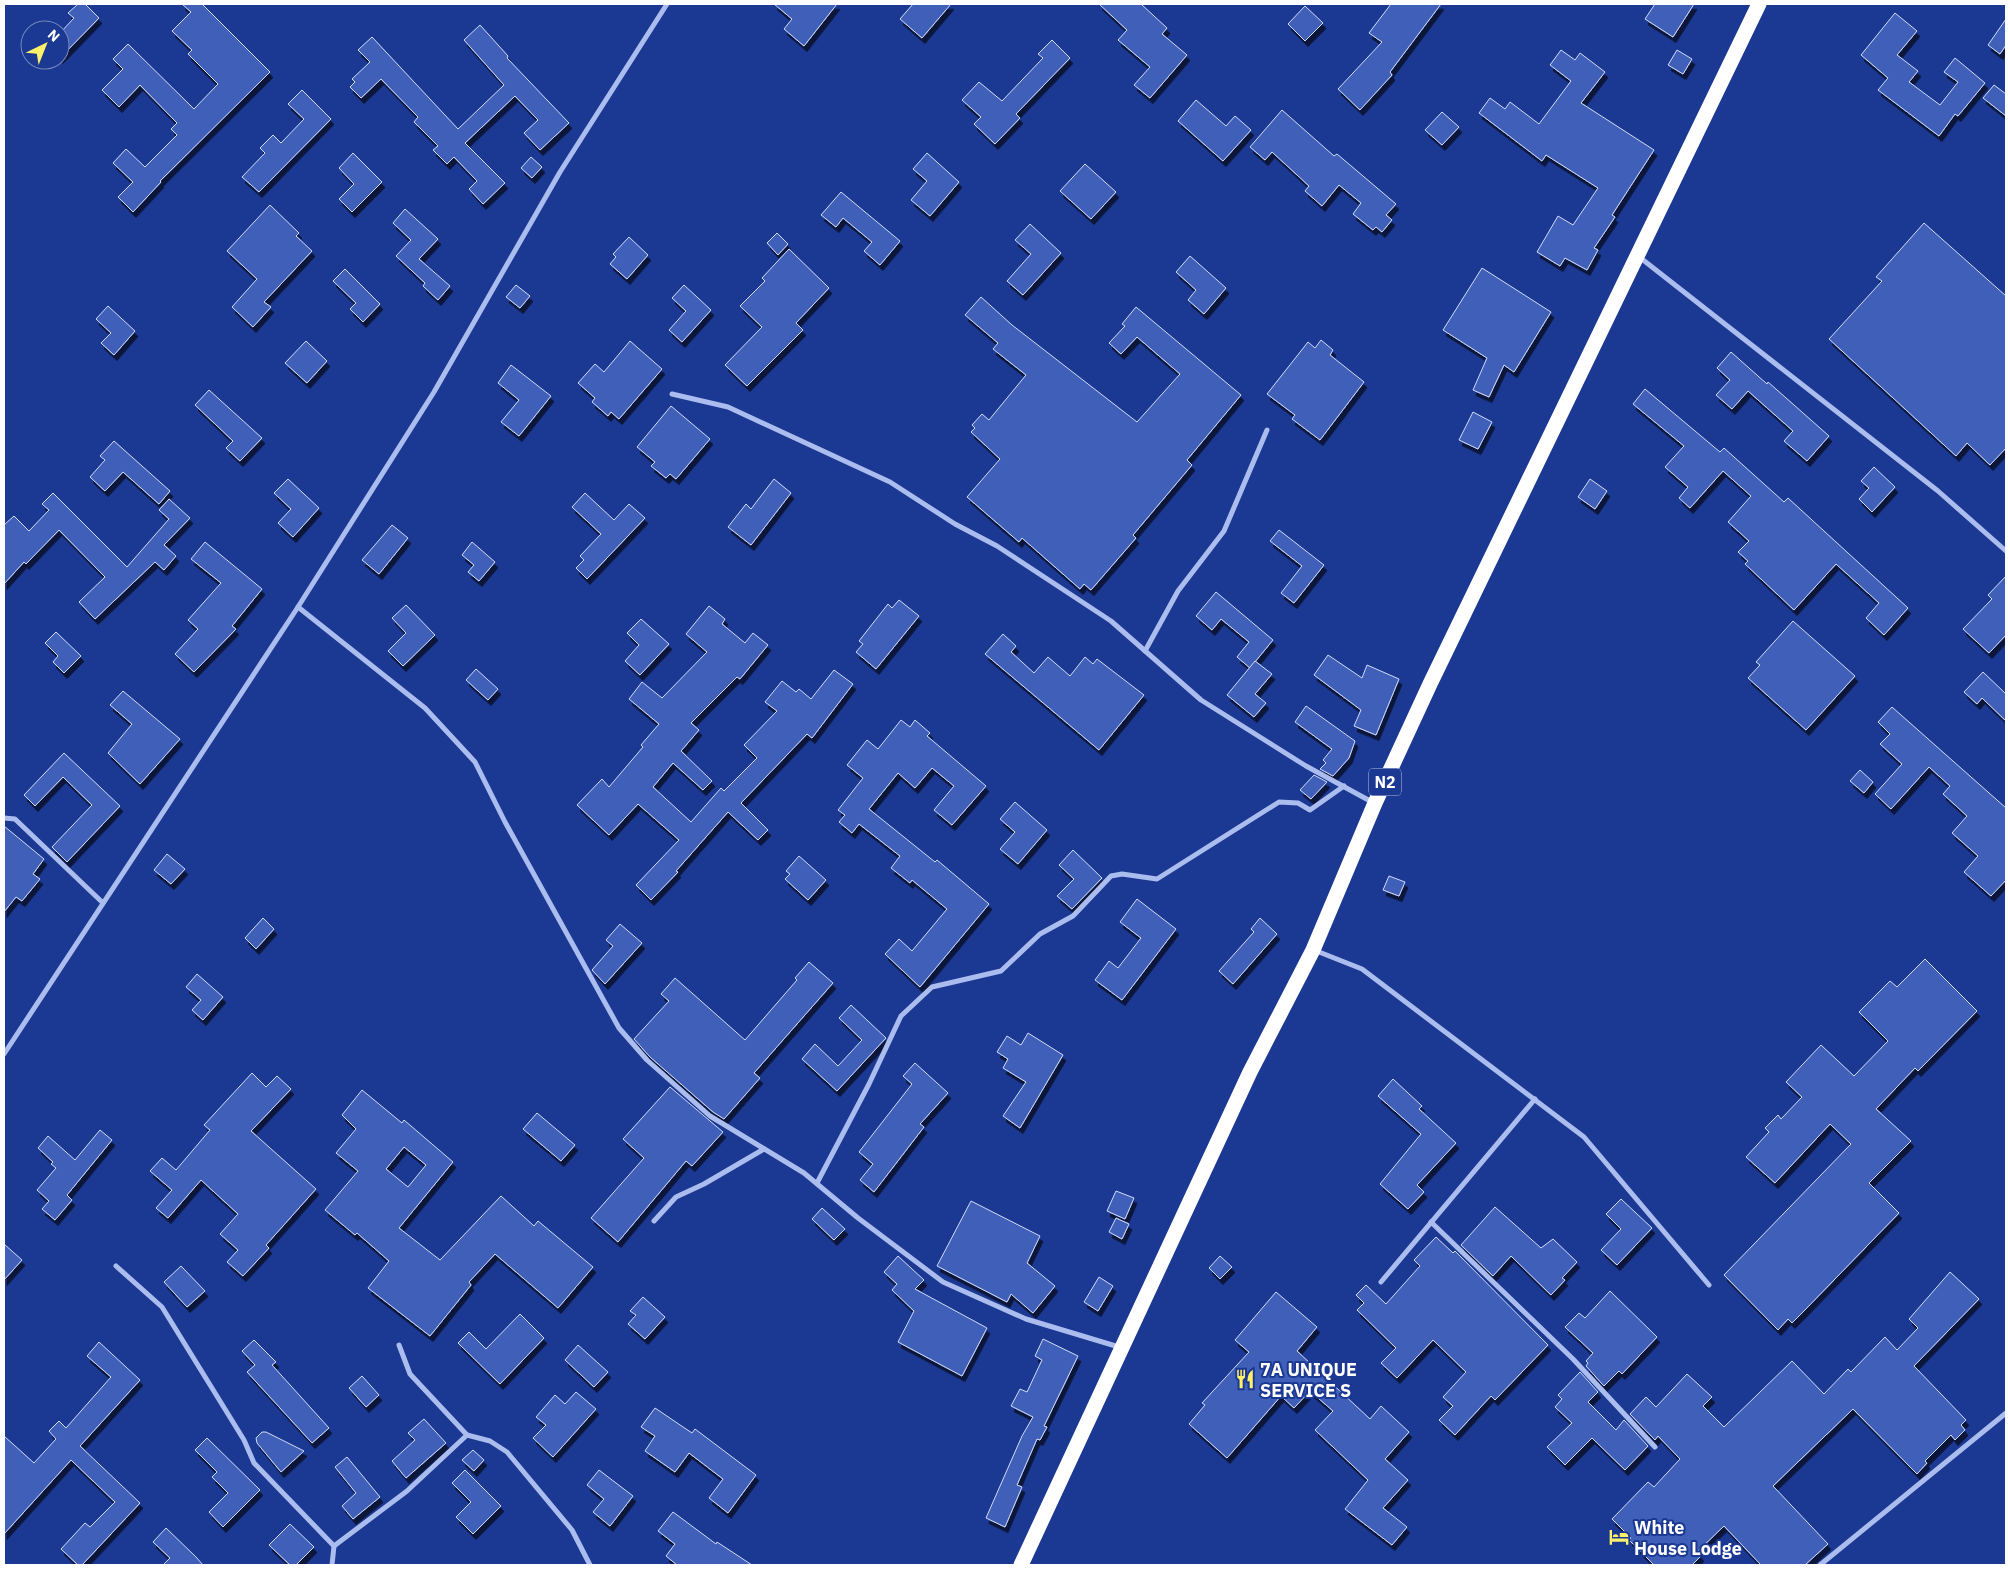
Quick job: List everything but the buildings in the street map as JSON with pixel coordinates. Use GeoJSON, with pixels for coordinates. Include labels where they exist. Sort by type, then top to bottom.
{"type":"FeatureCollection","features":[{"type":"Feature","properties":{"kind":"highway","name":"N2"},"geometry":{"type":"LineString","coordinates":[[1021,1565],[1250,1072],[1314,950],[1375,803],[1759,4]]}},
{"type":"Feature","properties":{"kind":"street"},"geometry":{"type":"LineString","coordinates":[[4,1054],[298,607],[434,392],[560,172],[667,4]]}},
{"type":"Feature","properties":{"kind":"street"},"geometry":{"type":"LineString","coordinates":[[1637,255],[1938,491],[2006,551]]}},
{"type":"Feature","properties":{"kind":"street"},"geometry":{"type":"LineString","coordinates":[[672,394],[728,407],[890,482],[955,524],[997,546],[1111,621],[1202,700],[1306,766],[1375,803]]}},
{"type":"Feature","properties":{"kind":"street"},"geometry":{"type":"LineString","coordinates":[[1145,651],[1178,591],[1224,531],[1267,430]]}},
{"type":"Feature","properties":{"kind":"street"},"geometry":{"type":"LineString","coordinates":[[298,607],[425,708],[475,762],[504,822],[619,1028],[647,1060],[710,1116],[764,1148],[817,1183],[943,1282],[1026,1319],[1122,1348]]}},
{"type":"Feature","properties":{"kind":"street"},"geometry":{"type":"LineString","coordinates":[[817,1183],[869,1084],[901,1016],[932,987],[1001,971],[1040,934],[1074,916],[1111,876],[1122,874],[1157,879],[1280,802],[1298,803],[1310,810],[1344,786]]}},
{"type":"Feature","properties":{"kind":"street"},"geometry":{"type":"LineString","coordinates":[[4,818],[15,819],[103,903]]}},
{"type":"Feature","properties":{"kind":"street"},"geometry":{"type":"LineString","coordinates":[[1314,950],[1362,969],[1535,1098],[1584,1137],[1709,1285]]}},
{"type":"Feature","properties":{"kind":"street"},"geometry":{"type":"LineString","coordinates":[[1381,1282],[1535,1098]]}},
{"type":"Feature","properties":{"kind":"street"},"geometry":{"type":"LineString","coordinates":[[654,1221],[676,1197],[704,1184],[764,1148]]}},
{"type":"Feature","properties":{"kind":"street"},"geometry":{"type":"LineString","coordinates":[[1431,1222],[1573,1359],[1656,1447]]}},
{"type":"Feature","properties":{"kind":"street"},"geometry":{"type":"LineString","coordinates":[[116,1266],[162,1307],[244,1440],[254,1462],[334,1546]]}},
{"type":"Feature","properties":{"kind":"street"},"geometry":{"type":"LineString","coordinates":[[399,1345],[410,1374],[467,1434],[490,1441],[507,1452],[572,1530],[590,1565]]}},
{"type":"Feature","properties":{"kind":"street"},"geometry":{"type":"LineString","coordinates":[[1820,1565],[2006,1413]]}},
{"type":"Feature","properties":{"kind":"street"},"geometry":{"type":"LineString","coordinates":[[332,1565],[334,1546],[407,1491],[467,1434]]}},
{"type":"Feature","properties":{"kind":"place","name":"7A UNIQUE SERVICE S"},"geometry":{"type":"Point","coordinates":[1245,1379]}},
{"type":"Feature","properties":{"kind":"place","name":"White House Lodge"},"geometry":{"type":"Point","coordinates":[1619,1537]}}]}
